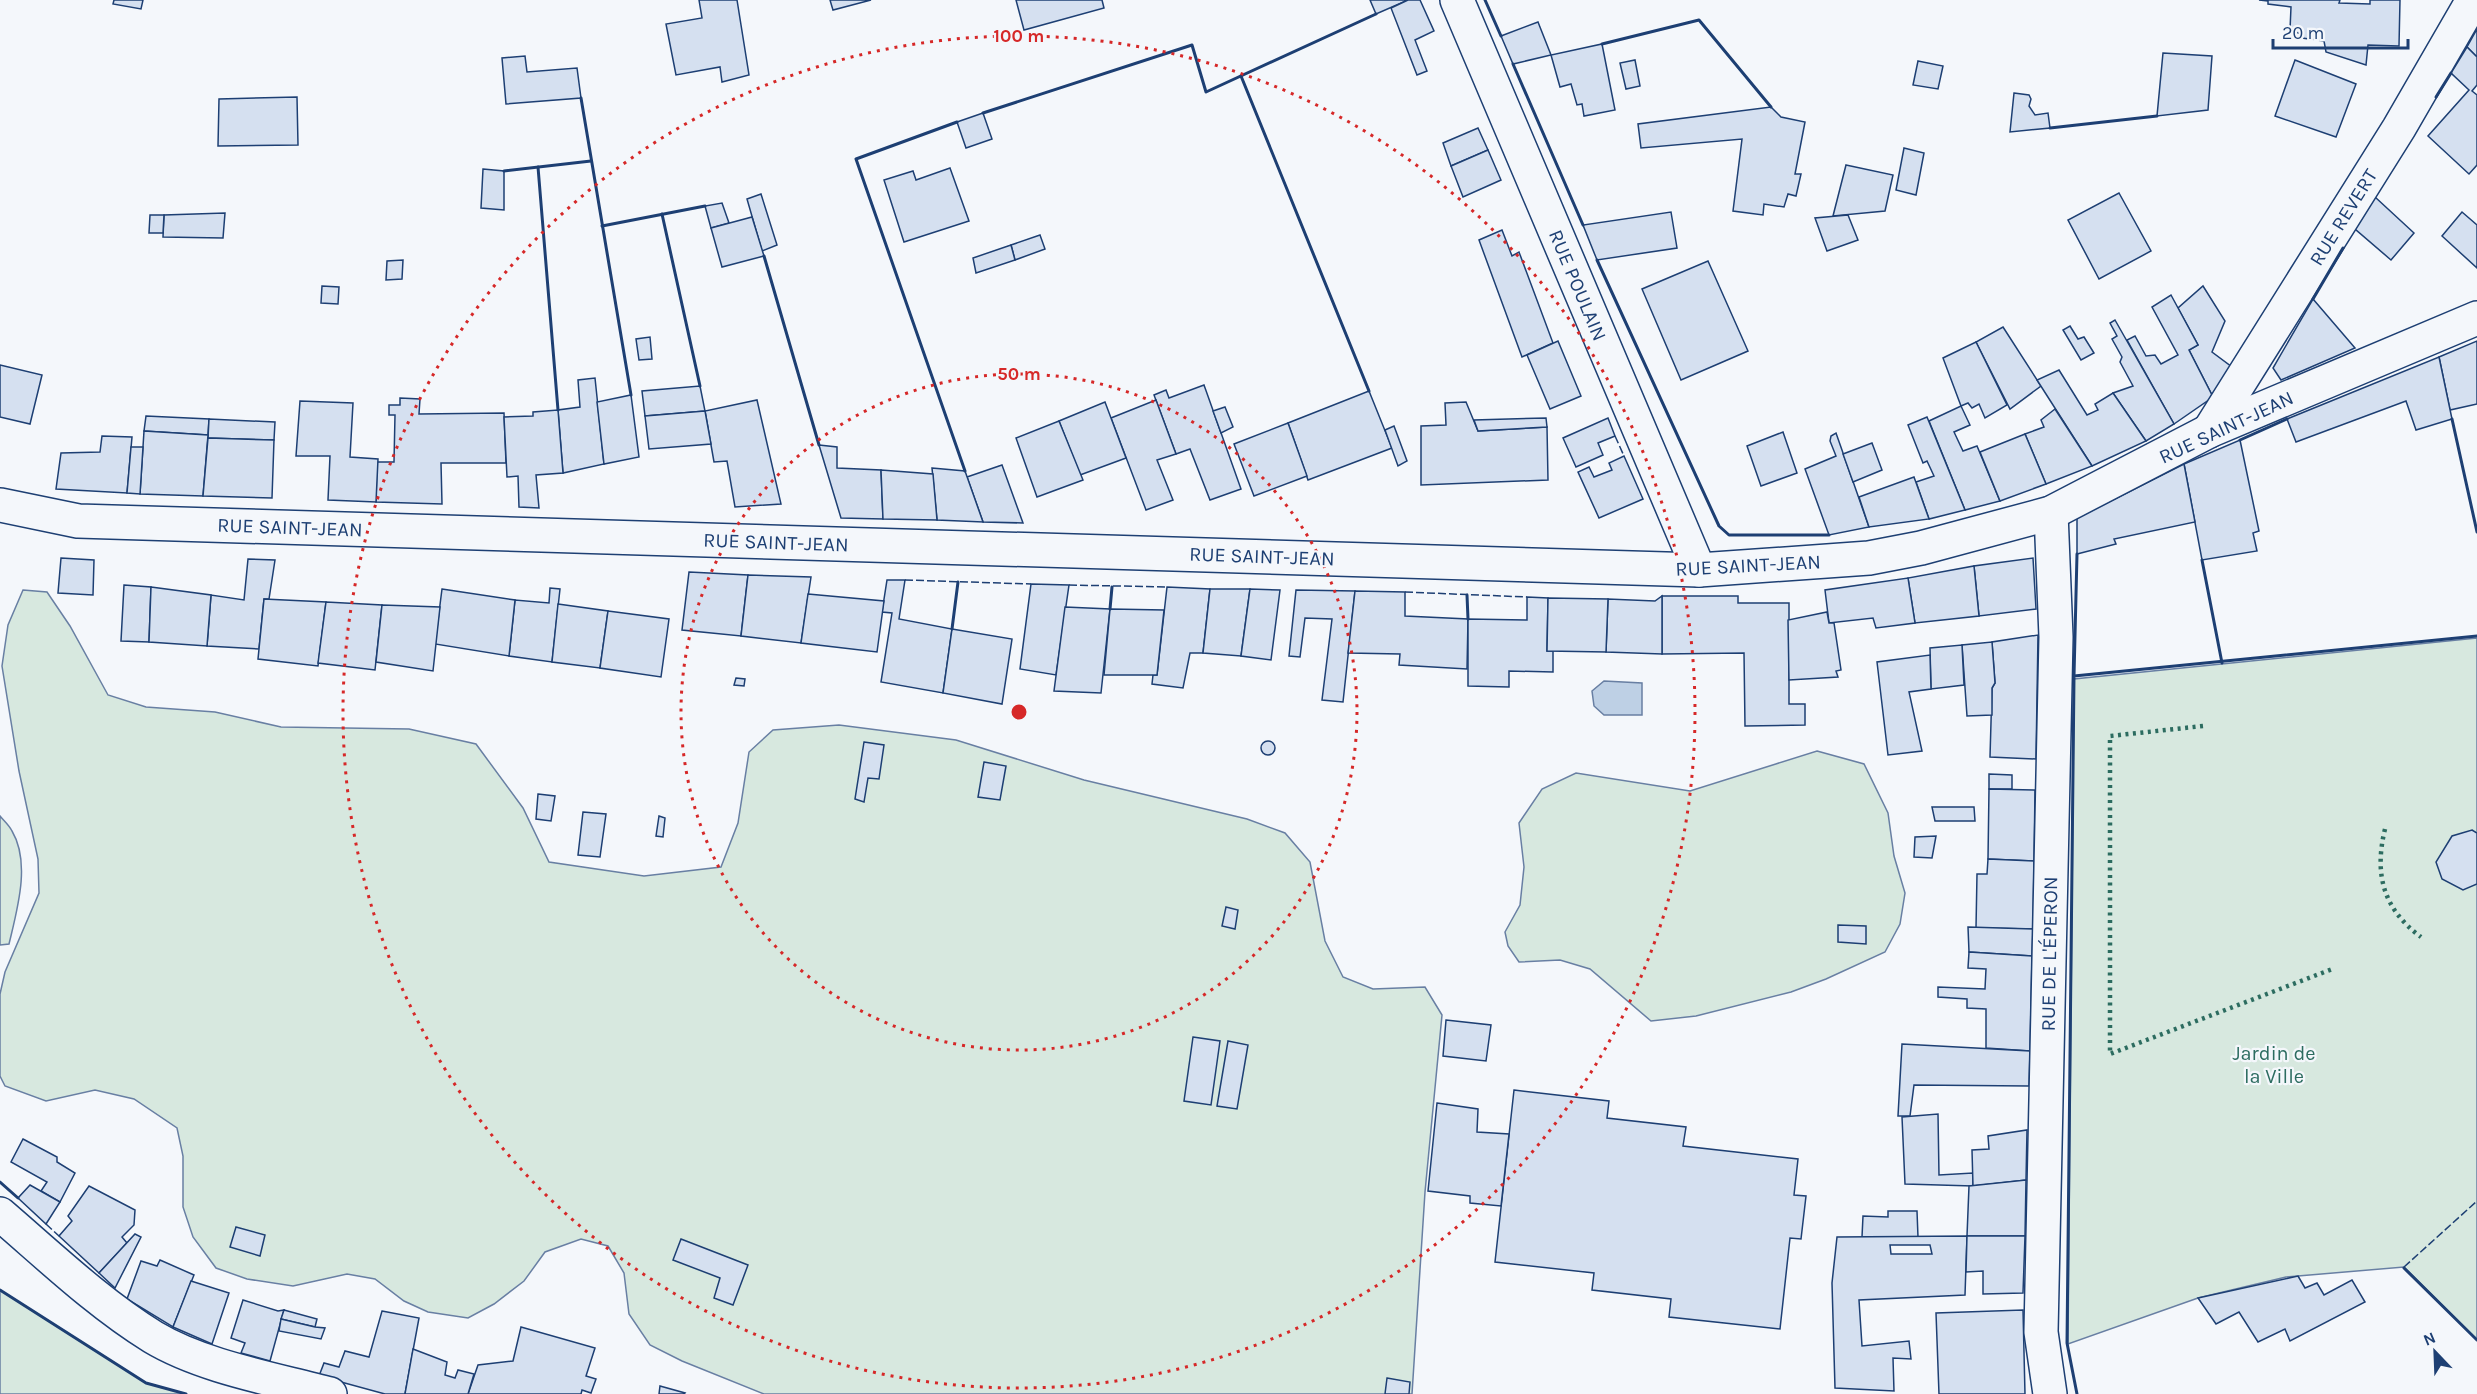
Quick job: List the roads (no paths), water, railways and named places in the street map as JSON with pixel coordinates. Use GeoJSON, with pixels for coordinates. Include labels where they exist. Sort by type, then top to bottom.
{"type":"FeatureCollection","features":[{"type":"Feature","properties":{"kind":"street","name":"RUE POULAIN"},"geometry":{"type":"LineString","coordinates":[[1457,0],[1699,570]]}},
{"type":"Feature","properties":{"kind":"street","name":"RUE REVERT"},"geometry":{"type":"LineString","coordinates":[[2209,431],[2399,128],[2473,0]]}},
{"type":"Feature","properties":{"kind":"street","name":"RUE SAINT-JEAN"},"geometry":{"type":"LineString","coordinates":[[0,505],[90,521],[1699,570],[1869,558],[1921,548],[2051,513],[2209,431],[2477,318]]}},
{"type":"Feature","properties":{"kind":"street","name":"RUE DE L'ÉPERON"},"geometry":{"type":"LineString","coordinates":[[2050,1394],[2040,1332],[2056,637],[2051,513]]}},
{"type":"Feature","properties":{"kind":"street"},"geometry":{"type":"LineString","coordinates":[[0,1214],[84,1284],[154,1337],[191,1354],[234,1368],[330,1394]]}},
{"type":"Feature","properties":{"kind":"water"},"geometry":{"type":"Polygon","coordinates":[[[1604,681],[1642,683],[1642,715],[1604,715],[1594,706],[1592,691],[1604,681]]]}},
{"type":"Feature","properties":{"kind":"park label","name":"Jardin de la Ville"},"geometry":{"type":"Point","coordinates":[2274,1064]}}]}
